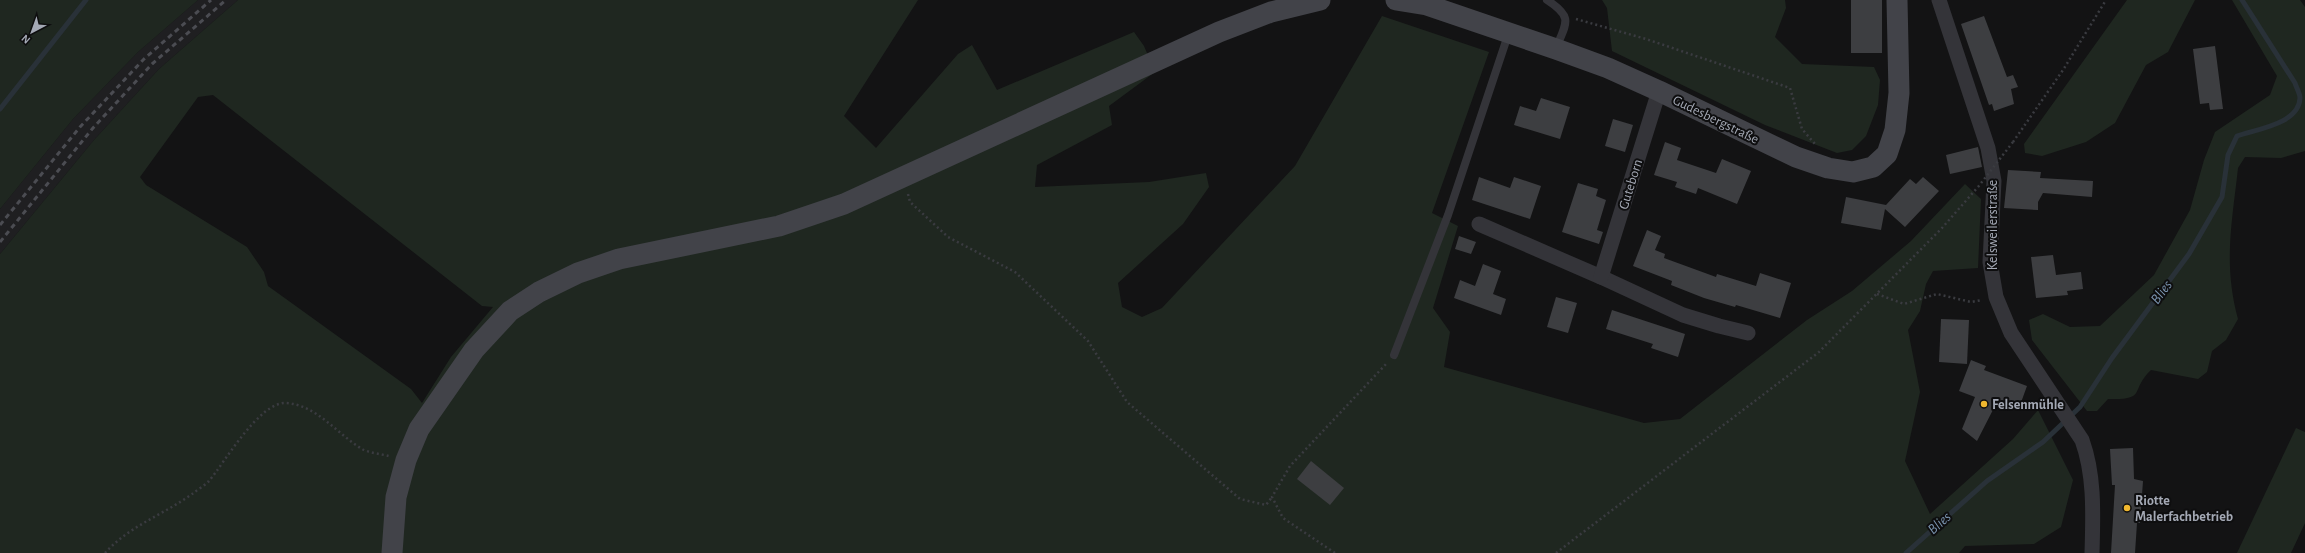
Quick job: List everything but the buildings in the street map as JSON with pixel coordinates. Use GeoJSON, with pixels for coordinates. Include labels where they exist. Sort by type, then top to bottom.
{"type":"FeatureCollection","features":[{"type":"Feature","properties":{"kind":"main road"},"geometry":{"type":"LineString","coordinates":[[392,553],[396,497],[406,460],[418,429],[474,350],[510,311],[540,292],[578,274],[619,259],[779,226],[844,204],[904,178],[1270,9],[1320,0]]}},
{"type":"Feature","properties":{"kind":"main road","name":"Gudesbergstraße"},"geometry":{"type":"LineString","coordinates":[[1396,0],[1427,3],[1608,68],[1659,91],[1736,130],[1796,157],[1828,168],[1853,172],[1873,167],[1887,154],[1895,130],[1899,93],[1897,0]]}},
{"type":"Feature","properties":{"kind":"street","name":"Kelsweilerstraße"},"geometry":{"type":"LineString","coordinates":[[1939,0],[1988,148],[1994,181],[1990,262],[1996,297],[2011,333],[2082,440],[2088,458],[2093,500],[2092,553]]}},
{"type":"Feature","properties":{"kind":"street","name":"Guteborn"},"geometry":{"type":"LineString","coordinates":[[1601,277],[1659,91]]}},
{"type":"Feature","properties":{"kind":"street"},"geometry":{"type":"LineString","coordinates":[[1479,224],[1601,277],[1683,315],[1719,326],[1748,332]]}},
{"type":"Feature","properties":{"kind":"lane"},"geometry":{"type":"LineString","coordinates":[[1547,0],[1561,9],[1566,16],[1566,25],[1556,49]]}},
{"type":"Feature","properties":{"kind":"lane"},"geometry":{"type":"LineString","coordinates":[[1394,355],[1448,215],[1509,32]]}},
{"type":"Feature","properties":{"kind":"path"},"geometry":{"type":"LineString","coordinates":[[1556,553],[1819,352],[1877,294],[1942,228],[1978,187],[2013,142],[2063,70],[2106,0]]}},
{"type":"Feature","properties":{"kind":"path"},"geometry":{"type":"LineString","coordinates":[[1566,16],[1646,39],[1790,88],[1802,129],[1823,154],[1828,168]]}},
{"type":"Feature","properties":{"kind":"path"},"geometry":{"type":"LineString","coordinates":[[904,178],[910,202],[948,237],[1015,272],[1088,341],[1127,402],[1193,461],[1240,499],[1266,505],[1272,498],[1290,466],[1394,355]]}},
{"type":"Feature","properties":{"kind":"path"},"geometry":{"type":"LineString","coordinates":[[1877,294],[1904,304],[1937,294],[1971,302],[1996,297]]}},
{"type":"Feature","properties":{"kind":"path"},"geometry":{"type":"LineString","coordinates":[[105,553],[130,530],[172,508],[207,482],[229,455],[241,435],[266,411],[284,403],[309,409],[363,450],[406,460]]}},
{"type":"Feature","properties":{"kind":"path"},"geometry":{"type":"LineString","coordinates":[[1272,498],[1283,518],[1335,553]]}},
{"type":"Feature","properties":{"kind":"shaded area"},"geometry":{"type":"Polygon","coordinates":[[[0,0],[198,0],[138,52],[73,119],[0,209],[0,0]]]}},
{"type":"Feature","properties":{"kind":"shaded area"},"geometry":{"type":"Polygon","coordinates":[[[198,0],[238,0],[159,69],[94,140],[0,254],[0,209],[73,119],[138,52],[198,0]]]}},
{"type":"Feature","properties":{"kind":"shaded area"},"geometry":{"type":"Polygon","coordinates":[[[238,0],[918,0],[844,116],[876,148],[958,54],[972,45],[997,90],[1134,32],[1144,46],[1155,72],[1109,106],[1112,125],[1037,165],[1035,187],[1149,182],[1206,173],[1209,187],[1183,224],[1118,283],[1122,307],[1142,317],[1162,308],[1295,166],[1382,16],[1489,52],[1432,213],[1458,226],[1433,308],[1450,332],[1444,367],[1644,423],[1680,419],[1807,320],[1852,291],[1911,241],[1965,184],[1981,199],[1978,268],[1933,271],[1926,284],[1920,311],[1908,330],[1920,392],[1905,461],[1930,514],[2013,439],[2038,410],[2073,480],[2061,527],[2034,544],[1965,546],[1959,553],[0,553],[0,254],[94,140],[159,69],[238,0]],[[213,95],[198,97],[140,177],[146,185],[247,247],[264,272],[268,286],[411,389],[422,403],[451,357],[493,307],[482,306],[213,95]]]}},
{"type":"Feature","properties":{"kind":"shaded area"},"geometry":{"type":"Polygon","coordinates":[[[1602,0],[1785,0],[1786,8],[1775,37],[1802,64],[1874,67],[1880,80],[1878,105],[1866,136],[1852,150],[1837,153],[1765,125],[1612,51],[1607,8],[1602,0]]]}},
{"type":"Feature","properties":{"kind":"shaded area"},"geometry":{"type":"Polygon","coordinates":[[[2127,0],[2195,0],[2168,52],[2146,65],[2115,123],[2086,142],[2042,156],[2025,153],[2024,144],[2127,0]]]}},
{"type":"Feature","properties":{"kind":"shaded area"},"geometry":{"type":"Polygon","coordinates":[[[2232,0],[2300,0],[2305,7],[2305,151],[2281,158],[2245,157],[2238,168],[2231,225],[2230,262],[2233,299],[2238,319],[2226,340],[2212,351],[2207,372],[2198,379],[2151,370],[2144,377],[2133,396],[2120,399],[2108,399],[2097,411],[2087,411],[2032,340],[2029,320],[2043,314],[2070,327],[2100,326],[2154,275],[2190,210],[2204,160],[2215,132],[2270,95],[2277,76],[2232,0]]]}},
{"type":"Feature","properties":{"kind":"shaded area"},"geometry":{"type":"Polygon","coordinates":[[[2296,428],[2305,432],[2305,523],[2291,553],[2237,553],[2296,428]]]}},
{"type":"Feature","properties":{"kind":"waterway"},"geometry":{"type":"LineString","coordinates":[[0,109],[86,0]]}},
{"type":"Feature","properties":{"kind":"waterway","name":"Blies"},"geometry":{"type":"LineString","coordinates":[[1906,553],[1987,481],[2043,442],[2080,407],[2112,358],[2189,254],[2222,197],[2228,155],[2237,136],[2265,128],[2285,120],[2293,114],[2298,107],[2300,96],[2295,83],[2242,0]]}},
{"type":"Feature","properties":{"kind":"railway"},"geometry":{"type":"LineString","coordinates":[[0,225],[80,127],[144,59],[211,0]]}},
{"type":"Feature","properties":{"kind":"railway"},"geometry":{"type":"LineString","coordinates":[[0,242],[93,128],[152,64],[226,0]]}},
{"type":"Feature","properties":{"kind":"place","name":"Felsenmühle"},"geometry":{"type":"Point","coordinates":[1984,404]}},
{"type":"Feature","properties":{"kind":"place","name":"Riotte Malerfachbetrieb"},"geometry":{"type":"Point","coordinates":[2127,508]}}]}
